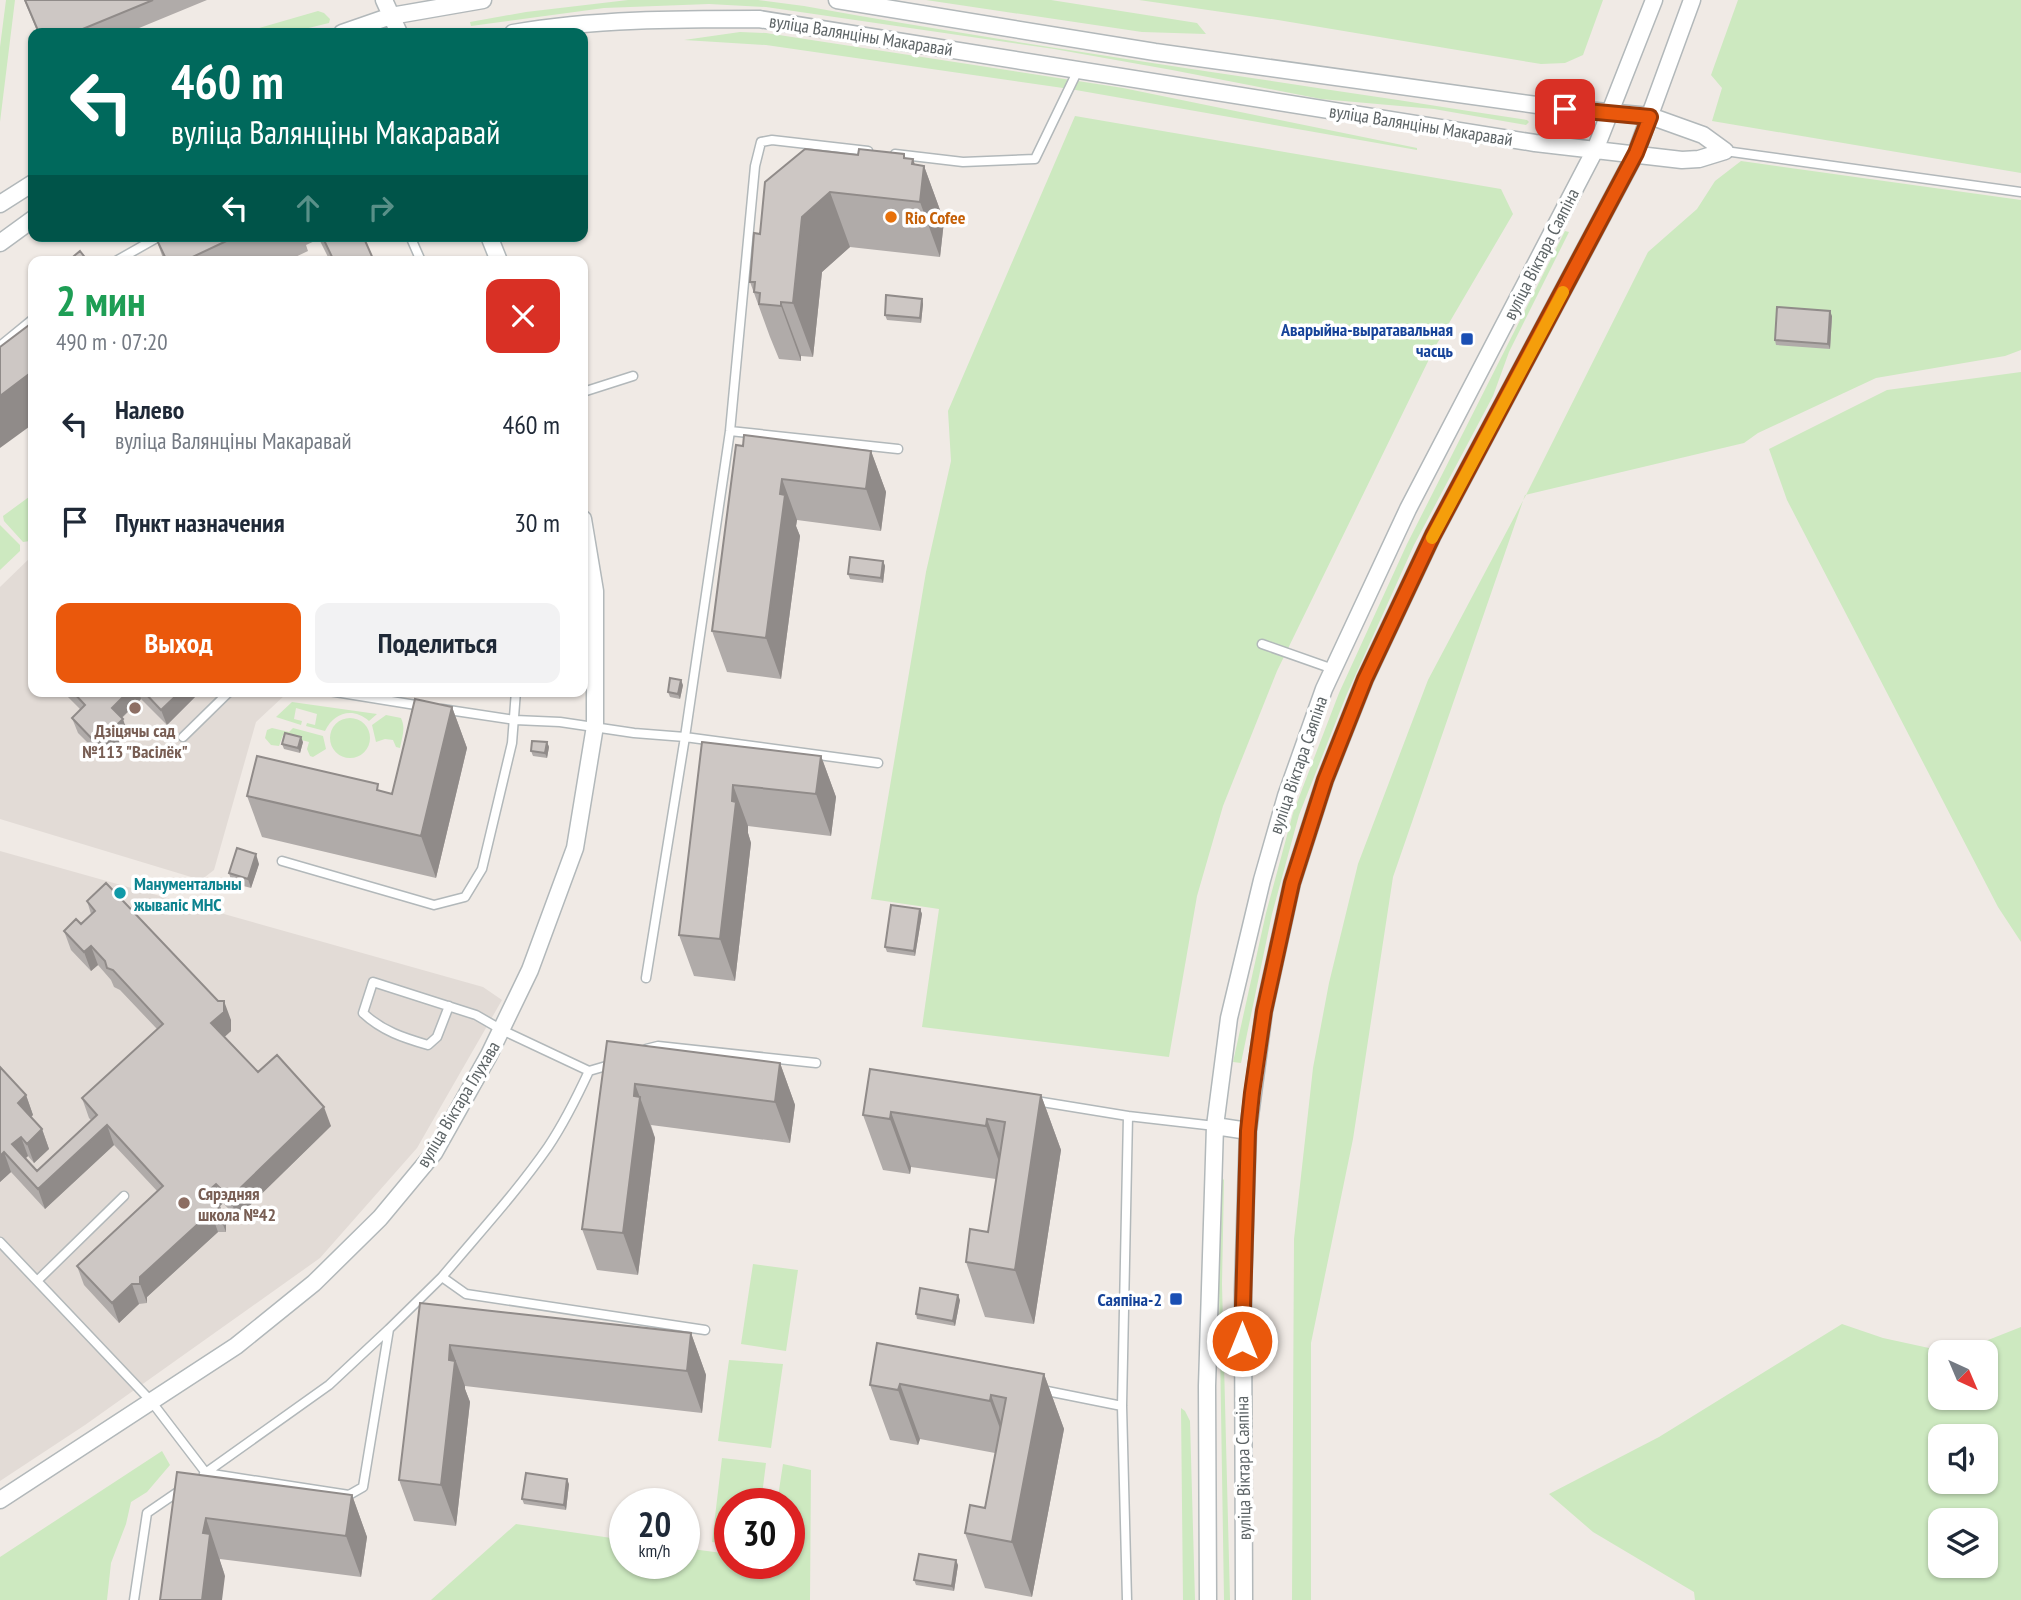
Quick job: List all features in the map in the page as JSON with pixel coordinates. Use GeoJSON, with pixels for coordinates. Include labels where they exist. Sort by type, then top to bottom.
{"type":"FeatureCollection","features":[{"type":"Feature","properties":{"kind":"street"},"geometry":{"type":"LineString","coordinates":[[384,0],[397,28]]}},
{"type":"Feature","properties":{"kind":"street"},"geometry":{"type":"LineString","coordinates":[[356,28],[391,16],[483,0]]}},
{"type":"Feature","properties":{"kind":"street","name":"вуліца Валянціны Макаравай"},"geometry":{"type":"LineString","coordinates":[[837,0],[1156,52],[1608,114],[1650,117],[1703,135],[1725,151]]}},
{"type":"Feature","properties":{"kind":"street","name":"вуліца Віктара Саяпіна"},"geometry":{"type":"LineString","coordinates":[[1208,1600],[1207,1386],[1215,1126],[1229,1018],[1262,880],[1286,796],[1324,689],[1408,509],[1595,150],[1654,0]]}},
{"type":"Feature","properties":{"kind":"street","name":"вуліца Віктара Саяпіна"},"geometry":{"type":"LineString","coordinates":[[1244,1600],[1242,1303],[1248,1131],[1264,1011],[1292,883],[1325,780],[1365,679],[1433,535],[1636,153],[1692,0]]}},
{"type":"Feature","properties":{"kind":"street","name":"вуліца Валянціны Макаравай"},"geometry":{"type":"LineString","coordinates":[[542,28],[641,20],[759,19],[1535,143],[1682,160],[1699,159],[1725,151]]}},
{"type":"Feature","properties":{"kind":"street"},"geometry":{"type":"LineString","coordinates":[[0,204],[28,186]]}},
{"type":"Feature","properties":{"kind":"street"},"geometry":{"type":"LineString","coordinates":[[0,243],[28,223]]}},
{"type":"Feature","properties":{"kind":"street","name":"вуліца Віктара Глухава"},"geometry":{"type":"LineString","coordinates":[[0,1500],[236,1346],[314,1283],[380,1219],[433,1153],[502,1030],[530,970],[575,848],[595,726],[595,591],[588,549]]}},
{"type":"Feature","properties":{"kind":"street"},"geometry":{"type":"LineString","coordinates":[[1215,1126],[1248,1131]]}},
{"type":"Feature","properties":{"kind":"lane"},"geometry":{"type":"LineString","coordinates":[[646,978],[730,432],[755,166],[761,142],[772,140],[963,162],[1035,159],[1078,70]]}},
{"type":"Feature","properties":{"kind":"lane"},"geometry":{"type":"LineString","coordinates":[[1725,151],[2021,192]]}},
{"type":"Feature","properties":{"kind":"lane"},"geometry":{"type":"LineString","coordinates":[[125,256],[149,242]]}},
{"type":"Feature","properties":{"kind":"lane"},"geometry":{"type":"LineString","coordinates":[[0,346],[28,323]]}},
{"type":"Feature","properties":{"kind":"lane"},"geometry":{"type":"LineString","coordinates":[[588,390],[633,376]]}},
{"type":"Feature","properties":{"kind":"lane"},"geometry":{"type":"LineString","coordinates":[[730,432],[898,449]]}},
{"type":"Feature","properties":{"kind":"lane"},"geometry":{"type":"LineString","coordinates":[[1262,644],[1334,668]]}},
{"type":"Feature","properties":{"kind":"lane"},"geometry":{"type":"LineString","coordinates":[[183,737],[224,697]]}},
{"type":"Feature","properties":{"kind":"lane"},"geometry":{"type":"LineString","coordinates":[[367,697],[515,720],[595,726],[878,763]]}},
{"type":"Feature","properties":{"kind":"lane"},"geometry":{"type":"LineString","coordinates":[[282,861],[435,905],[465,897],[482,869],[512,743],[516,697]]}},
{"type":"Feature","properties":{"kind":"lane"},"geometry":{"type":"LineString","coordinates":[[449,1006],[436,1037],[428,1045],[396,1035],[363,1013],[373,982],[449,1006],[476,1015],[589,1071],[618,1061]]}},
{"type":"Feature","properties":{"kind":"lane"},"geometry":{"type":"LineString","coordinates":[[635,1051],[658,1046],[816,1063]]}},
{"type":"Feature","properties":{"kind":"lane"},"geometry":{"type":"LineString","coordinates":[[196,1480],[319,1393],[442,1277],[506,1202],[548,1146],[572,1107],[589,1071]]}},
{"type":"Feature","properties":{"kind":"lane"},"geometry":{"type":"LineString","coordinates":[[1024,1099],[1128,1116],[1215,1126]]}},
{"type":"Feature","properties":{"kind":"lane"},"geometry":{"type":"LineString","coordinates":[[1127,1600],[1122,1406],[1128,1116]]}},
{"type":"Feature","properties":{"kind":"lane"},"geometry":{"type":"LineString","coordinates":[[37,1281],[124,1196]]}},
{"type":"Feature","properties":{"kind":"lane"},"geometry":{"type":"LineString","coordinates":[[0,1242],[151,1401],[206,1473],[349,1495],[363,1488],[389,1329]]}},
{"type":"Feature","properties":{"kind":"lane"},"geometry":{"type":"LineString","coordinates":[[442,1277],[466,1294],[705,1330]]}},
{"type":"Feature","properties":{"kind":"lane"},"geometry":{"type":"LineString","coordinates":[[1038,1390],[1122,1406]]}},
{"type":"Feature","properties":{"kind":"lane"},"geometry":{"type":"LineString","coordinates":[[134,1600],[147,1513],[186,1486]]}},
{"type":"Feature","properties":{"kind":"shaded area","name":"Дзіцячы сад №113 \"Васілёк\""},"geometry":{"type":"Polygon","coordinates":[[[28,560],[28,697],[283,697],[256,722],[214,870],[201,880],[0,819],[0,587],[28,560]]]}},
{"type":"Feature","properties":{"kind":"shaded area","name":"Сярэдняя школа №42"},"geometry":{"type":"Polygon","coordinates":[[[0,851],[483,987],[502,1000],[417,1148],[320,1258],[85,1425],[0,1481],[0,851]]]}},
{"type":"Feature","properties":{"kind":"green space"},"geometry":{"type":"Polygon","coordinates":[[[6,0],[15,0],[0,122],[0,47],[6,0]]]}},
{"type":"Feature","properties":{"kind":"green space"},"geometry":{"type":"Polygon","coordinates":[[[628,0],[758,0],[804,6],[984,37],[1529,122],[1526,125],[1434,109],[1321,99],[1054,49],[766,7],[709,4],[604,8],[471,26],[470,22],[526,12],[628,0]]]}},
{"type":"Feature","properties":{"kind":"green space"},"geometry":{"type":"Polygon","coordinates":[[[926,0],[1051,0],[1197,23],[1206,34],[1142,32],[926,0]]]}},
{"type":"Feature","properties":{"kind":"green space"},"geometry":{"type":"Polygon","coordinates":[[[1139,0],[1603,0],[1583,55],[1565,63],[1541,64],[1278,20],[1139,0]]]}},
{"type":"Feature","properties":{"kind":"green space"},"geometry":{"type":"Polygon","coordinates":[[[1738,0],[2021,0],[2021,173],[1712,121],[1722,88],[1711,75],[1738,0]]]}},
{"type":"Feature","properties":{"kind":"green space"},"geometry":{"type":"Polygon","coordinates":[[[318,11],[330,19],[329,23],[308,28],[259,28],[318,11]]]}},
{"type":"Feature","properties":{"kind":"green space"},"geometry":{"type":"Polygon","coordinates":[[[740,32],[766,33],[1123,88],[1417,150],[1070,89],[766,45],[684,40],[740,32]]]}},
{"type":"Feature","properties":{"kind":"green space"},"geometry":{"type":"Polygon","coordinates":[[[1075,116],[1501,189],[1513,214],[1435,347],[1277,671],[1223,806],[1197,896],[1169,1057],[922,1027],[939,909],[871,899],[926,572],[951,461],[948,411],[1075,116]]]}},
{"type":"Feature","properties":{"kind":"green space"},"geometry":{"type":"Polygon","coordinates":[[[1741,161],[2021,200],[2021,350],[2005,356],[1876,378],[1758,433],[1744,443],[1526,495],[1648,252],[1697,209],[1715,181],[1741,161]]]}},
{"type":"Feature","properties":{"kind":"green space"},"geometry":{"type":"Polygon","coordinates":[[[1565,231],[1569,232],[1509,352],[1493,396],[1414,545],[1346,696],[1299,815],[1272,914],[1241,1063],[1233,1062],[1266,913],[1293,813],[1339,693],[1407,544],[1565,231]]]}},
{"type":"Feature","properties":{"kind":"green space"},"geometry":{"type":"Polygon","coordinates":[[[2021,372],[2021,942],[1998,907],[1787,500],[1769,449],[1887,390],[2021,372]]]}},
{"type":"Feature","properties":{"kind":"green space"},"geometry":{"type":"Polygon","coordinates":[[[28,498],[28,541],[23,542],[4,521],[3,516],[28,498]]]}},
{"type":"Feature","properties":{"kind":"green space"},"geometry":{"type":"Polygon","coordinates":[[[1523,500],[1393,877],[1353,1139],[1311,1343],[1311,1600],[1292,1600],[1294,1239],[1313,1068],[1329,983],[1358,864],[1428,680],[1523,500]]]}},
{"type":"Feature","properties":{"kind":"green space"},"geometry":{"type":"Polygon","coordinates":[[[0,525],[20,545],[20,551],[0,570],[0,525]]]}},
{"type":"Feature","properties":{"kind":"green space"},"geometry":{"type":"Polygon","coordinates":[[[292,702],[377,714],[369,721],[357,714],[344,714],[333,719],[325,731],[306,726],[307,723],[315,725],[317,714],[296,708],[294,719],[302,721],[301,725],[276,717],[292,702]]]}},
{"type":"Feature","properties":{"kind":"green space"},"geometry":{"type":"Polygon","coordinates":[[[386,715],[401,718],[403,729],[400,748],[396,747],[393,740],[376,742],[372,725],[386,715]]]}},
{"type":"Feature","properties":{"kind":"green space"},"geometry":{"type":"Polygon","coordinates":[[[350,718],[364,724],[370,738],[364,752],[350,758],[336,752],[330,738],[336,724],[350,718]]]}},
{"type":"Feature","properties":{"kind":"green space"},"geometry":{"type":"Polygon","coordinates":[[[272,728],[289,732],[293,728],[323,736],[326,749],[313,757],[307,749],[309,742],[283,735],[279,746],[271,745],[265,738],[267,730],[272,728]]]}},
{"type":"Feature","properties":{"kind":"green space"},"geometry":{"type":"Polygon","coordinates":[[[1220,1176],[1224,1180],[1222,1284],[1230,1600],[1224,1600],[1220,1176]]]}},
{"type":"Feature","properties":{"kind":"green space"},"geometry":{"type":"Polygon","coordinates":[[[753,1264],[798,1270],[786,1351],[741,1344],[753,1264]]]}},
{"type":"Feature","properties":{"kind":"green space"},"geometry":{"type":"Polygon","coordinates":[[[1842,1324],[1883,1338],[1928,1348],[1928,1410],[1998,1410],[1998,1340],[1988,1340],[2021,1327],[2021,1600],[1695,1600],[1694,1592],[1593,1532],[1549,1494],[1659,1437],[1842,1324]]]}},
{"type":"Feature","properties":{"kind":"green space"},"geometry":{"type":"Polygon","coordinates":[[[729,1360],[783,1364],[771,1448],[718,1441],[729,1360]]]}},
{"type":"Feature","properties":{"kind":"green space"},"geometry":{"type":"Polygon","coordinates":[[[1181,1408],[1190,1421],[1195,1600],[1183,1600],[1181,1408]]]}},
{"type":"Feature","properties":{"kind":"green space"},"geometry":{"type":"Polygon","coordinates":[[[162,1451],[170,1465],[147,1492],[131,1502],[126,1524],[111,1563],[107,1600],[0,1600],[0,1557],[162,1451]]]}},
{"type":"Feature","properties":{"kind":"green space"},"geometry":{"type":"Polygon","coordinates":[[[722,1458],[766,1463],[763,1488],[718,1488],[722,1458]]]}},
{"type":"Feature","properties":{"kind":"green space"},"geometry":{"type":"Polygon","coordinates":[[[783,1464],[811,1470],[810,1600],[431,1600],[516,1524],[609,1538],[609,1579],[700,1579],[700,1550],[714,1552],[714,1579],[805,1579],[805,1488],[779,1488],[783,1464]]]}},
{"type":"Feature","properties":{"kind":"building"},"geometry":{"type":"Polygon","coordinates":[[[25,0],[153,0],[85,28],[37,28],[25,0]]]}},
{"type":"Feature","properties":{"kind":"building"},"geometry":{"type":"Polygon","coordinates":[[[805,149],[858,155],[859,149],[904,154],[904,158],[913,159],[912,164],[924,166],[920,202],[830,192],[802,217],[793,303],[781,302],[781,306],[759,304],[760,293],[754,292],[755,282],[750,282],[754,233],[760,234],[765,182],[805,149]]]}},
{"type":"Feature","properties":{"kind":"building"},"geometry":{"type":"Polygon","coordinates":[[[158,242],[224,242],[195,256],[165,256],[158,242]]]}},
{"type":"Feature","properties":{"kind":"building"},"geometry":{"type":"Polygon","coordinates":[[[325,242],[366,242],[372,256],[332,256],[325,242]]]}},
{"type":"Feature","properties":{"kind":"building"},"geometry":{"type":"Polygon","coordinates":[[[886,295],[922,299],[920,318],[885,315],[886,295]]]}},
{"type":"Feature","properties":{"kind":"building"},"geometry":{"type":"Polygon","coordinates":[[[1777,307],[1830,311],[1828,344],[1775,340],[1777,307]]]}},
{"type":"Feature","properties":{"kind":"building"},"geometry":{"type":"Polygon","coordinates":[[[28,326],[28,375],[0,396],[0,347],[28,326]]]}},
{"type":"Feature","properties":{"kind":"building"},"geometry":{"type":"Polygon","coordinates":[[[744,435],[871,451],[866,489],[782,479],[780,494],[785,495],[766,638],[712,631],[736,445],[743,446],[744,435]]]}},
{"type":"Feature","properties":{"kind":"building"},"geometry":{"type":"Polygon","coordinates":[[[850,557],[883,561],[881,578],[848,574],[850,557]]]}},
{"type":"Feature","properties":{"kind":"building"},"geometry":{"type":"Polygon","coordinates":[[[670,678],[681,680],[678,694],[668,692],[670,678]]]}},
{"type":"Feature","properties":{"kind":"building"},"geometry":{"type":"Polygon","coordinates":[[[78,697],[123,697],[112,708],[123,719],[97,744],[72,718],[85,705],[78,697]]]}},
{"type":"Feature","properties":{"kind":"building"},"geometry":{"type":"Polygon","coordinates":[[[149,697],[175,697],[161,710],[149,697]]]}},
{"type":"Feature","properties":{"kind":"building"},"geometry":{"type":"Polygon","coordinates":[[[415,699],[452,707],[421,836],[247,796],[257,756],[378,784],[377,790],[392,794],[415,699]]]}},
{"type":"Feature","properties":{"kind":"building"},"geometry":{"type":"Polygon","coordinates":[[[285,733],[301,737],[298,748],[282,744],[285,733]]]}},
{"type":"Feature","properties":{"kind":"building"},"geometry":{"type":"Polygon","coordinates":[[[532,741],[547,742],[545,753],[531,751],[532,741]]]}},
{"type":"Feature","properties":{"kind":"building"},"geometry":{"type":"Polygon","coordinates":[[[702,742],[821,756],[816,794],[733,785],[732,801],[736,802],[720,939],[679,935],[702,742]]]}},
{"type":"Feature","properties":{"kind":"building"},"geometry":{"type":"Polygon","coordinates":[[[237,848],[256,854],[248,879],[229,873],[237,848]]]}},
{"type":"Feature","properties":{"kind":"building"},"geometry":{"type":"Polygon","coordinates":[[[106,883],[218,1001],[224,1001],[224,1012],[211,1023],[258,1072],[277,1055],[324,1107],[230,1198],[216,1184],[207,1192],[219,1204],[218,1212],[211,1212],[140,1277],[140,1284],[132,1284],[112,1303],[77,1266],[163,1186],[107,1125],[38,1189],[4,1152],[0,1156],[0,1067],[26,1095],[18,1103],[42,1129],[27,1144],[21,1137],[12,1144],[37,1171],[97,1115],[82,1098],[163,1024],[113,970],[107,968],[105,961],[91,946],[84,952],[64,931],[76,919],[81,924],[95,911],[87,901],[106,883]]]}},
{"type":"Feature","properties":{"kind":"building"},"geometry":{"type":"Polygon","coordinates":[[[891,905],[920,909],[914,951],[885,947],[891,905]]]}},
{"type":"Feature","properties":{"kind":"building"},"geometry":{"type":"Polygon","coordinates":[[[607,1041],[780,1063],[775,1102],[635,1084],[634,1096],[640,1097],[623,1233],[582,1229],[607,1041]]]}},
{"type":"Feature","properties":{"kind":"building"},"geometry":{"type":"Polygon","coordinates":[[[870,1069],[1041,1095],[1015,1270],[966,1262],[970,1229],[988,1232],[1005,1122],[987,1119],[986,1126],[891,1112],[890,1119],[863,1115],[870,1069]]]}},
{"type":"Feature","properties":{"kind":"building"},"geometry":{"type":"Polygon","coordinates":[[[920,1288],[958,1295],[953,1321],[916,1314],[920,1288]]]}},
{"type":"Feature","properties":{"kind":"building"},"geometry":{"type":"Polygon","coordinates":[[[420,1303],[691,1333],[687,1371],[450,1345],[449,1360],[455,1361],[441,1485],[399,1480],[420,1303]]]}},
{"type":"Feature","properties":{"kind":"building"},"geometry":{"type":"Polygon","coordinates":[[[877,1343],[1044,1374],[1012,1542],[965,1533],[970,1505],[985,1508],[1006,1398],[991,1395],[990,1401],[900,1384],[898,1390],[870,1385],[877,1343]]]}},
{"type":"Feature","properties":{"kind":"building"},"geometry":{"type":"Polygon","coordinates":[[[177,1472],[352,1495],[346,1536],[206,1518],[203,1533],[210,1534],[202,1600],[160,1600],[177,1472]]]}},
{"type":"Feature","properties":{"kind":"building"},"geometry":{"type":"Polygon","coordinates":[[[526,1473],[567,1479],[564,1505],[522,1499],[526,1473]]]}},
{"type":"Feature","properties":{"kind":"building"},"geometry":{"type":"Polygon","coordinates":[[[919,1554],[956,1560],[952,1586],[914,1580],[919,1554]]]}},
{"type":"Feature","properties":{"kind":"slow traffic"},"geometry":{"type":"LineString","coordinates":[[1432,538],[1563,292]]}},
{"type":"Feature","properties":{"kind":"place","name":"Rio Cofee"},"geometry":{"type":"Point","coordinates":[891,217]}},
{"type":"Feature","properties":{"kind":"place","name":"Аварыйна-выратавальная часць"},"geometry":{"type":"Point","coordinates":[1467,339]}},
{"type":"Feature","properties":{"kind":"place","name":"Дзіцячы сад №113 \"Васілёк\""},"geometry":{"type":"Point","coordinates":[135,708]}},
{"type":"Feature","properties":{"kind":"place","name":"Манументальны жывапіс МНС"},"geometry":{"type":"Point","coordinates":[120,893]}},
{"type":"Feature","properties":{"kind":"place","name":"Сярэдняя школа №42"},"geometry":{"type":"Point","coordinates":[184,1203]}},
{"type":"Feature","properties":{"kind":"place","name":"Саяпіна-2"},"geometry":{"type":"Point","coordinates":[1176,1299]}},
{"type":"Feature","properties":{"kind":"route"},"geometry":{"type":"LineString","coordinates":[[1242,1341],[1248,1131],[1264,1011],[1292,883],[1325,780],[1365,679],[1433,535],[1588,246],[1636,153],[1650,117],[1565,109]]}}]}
